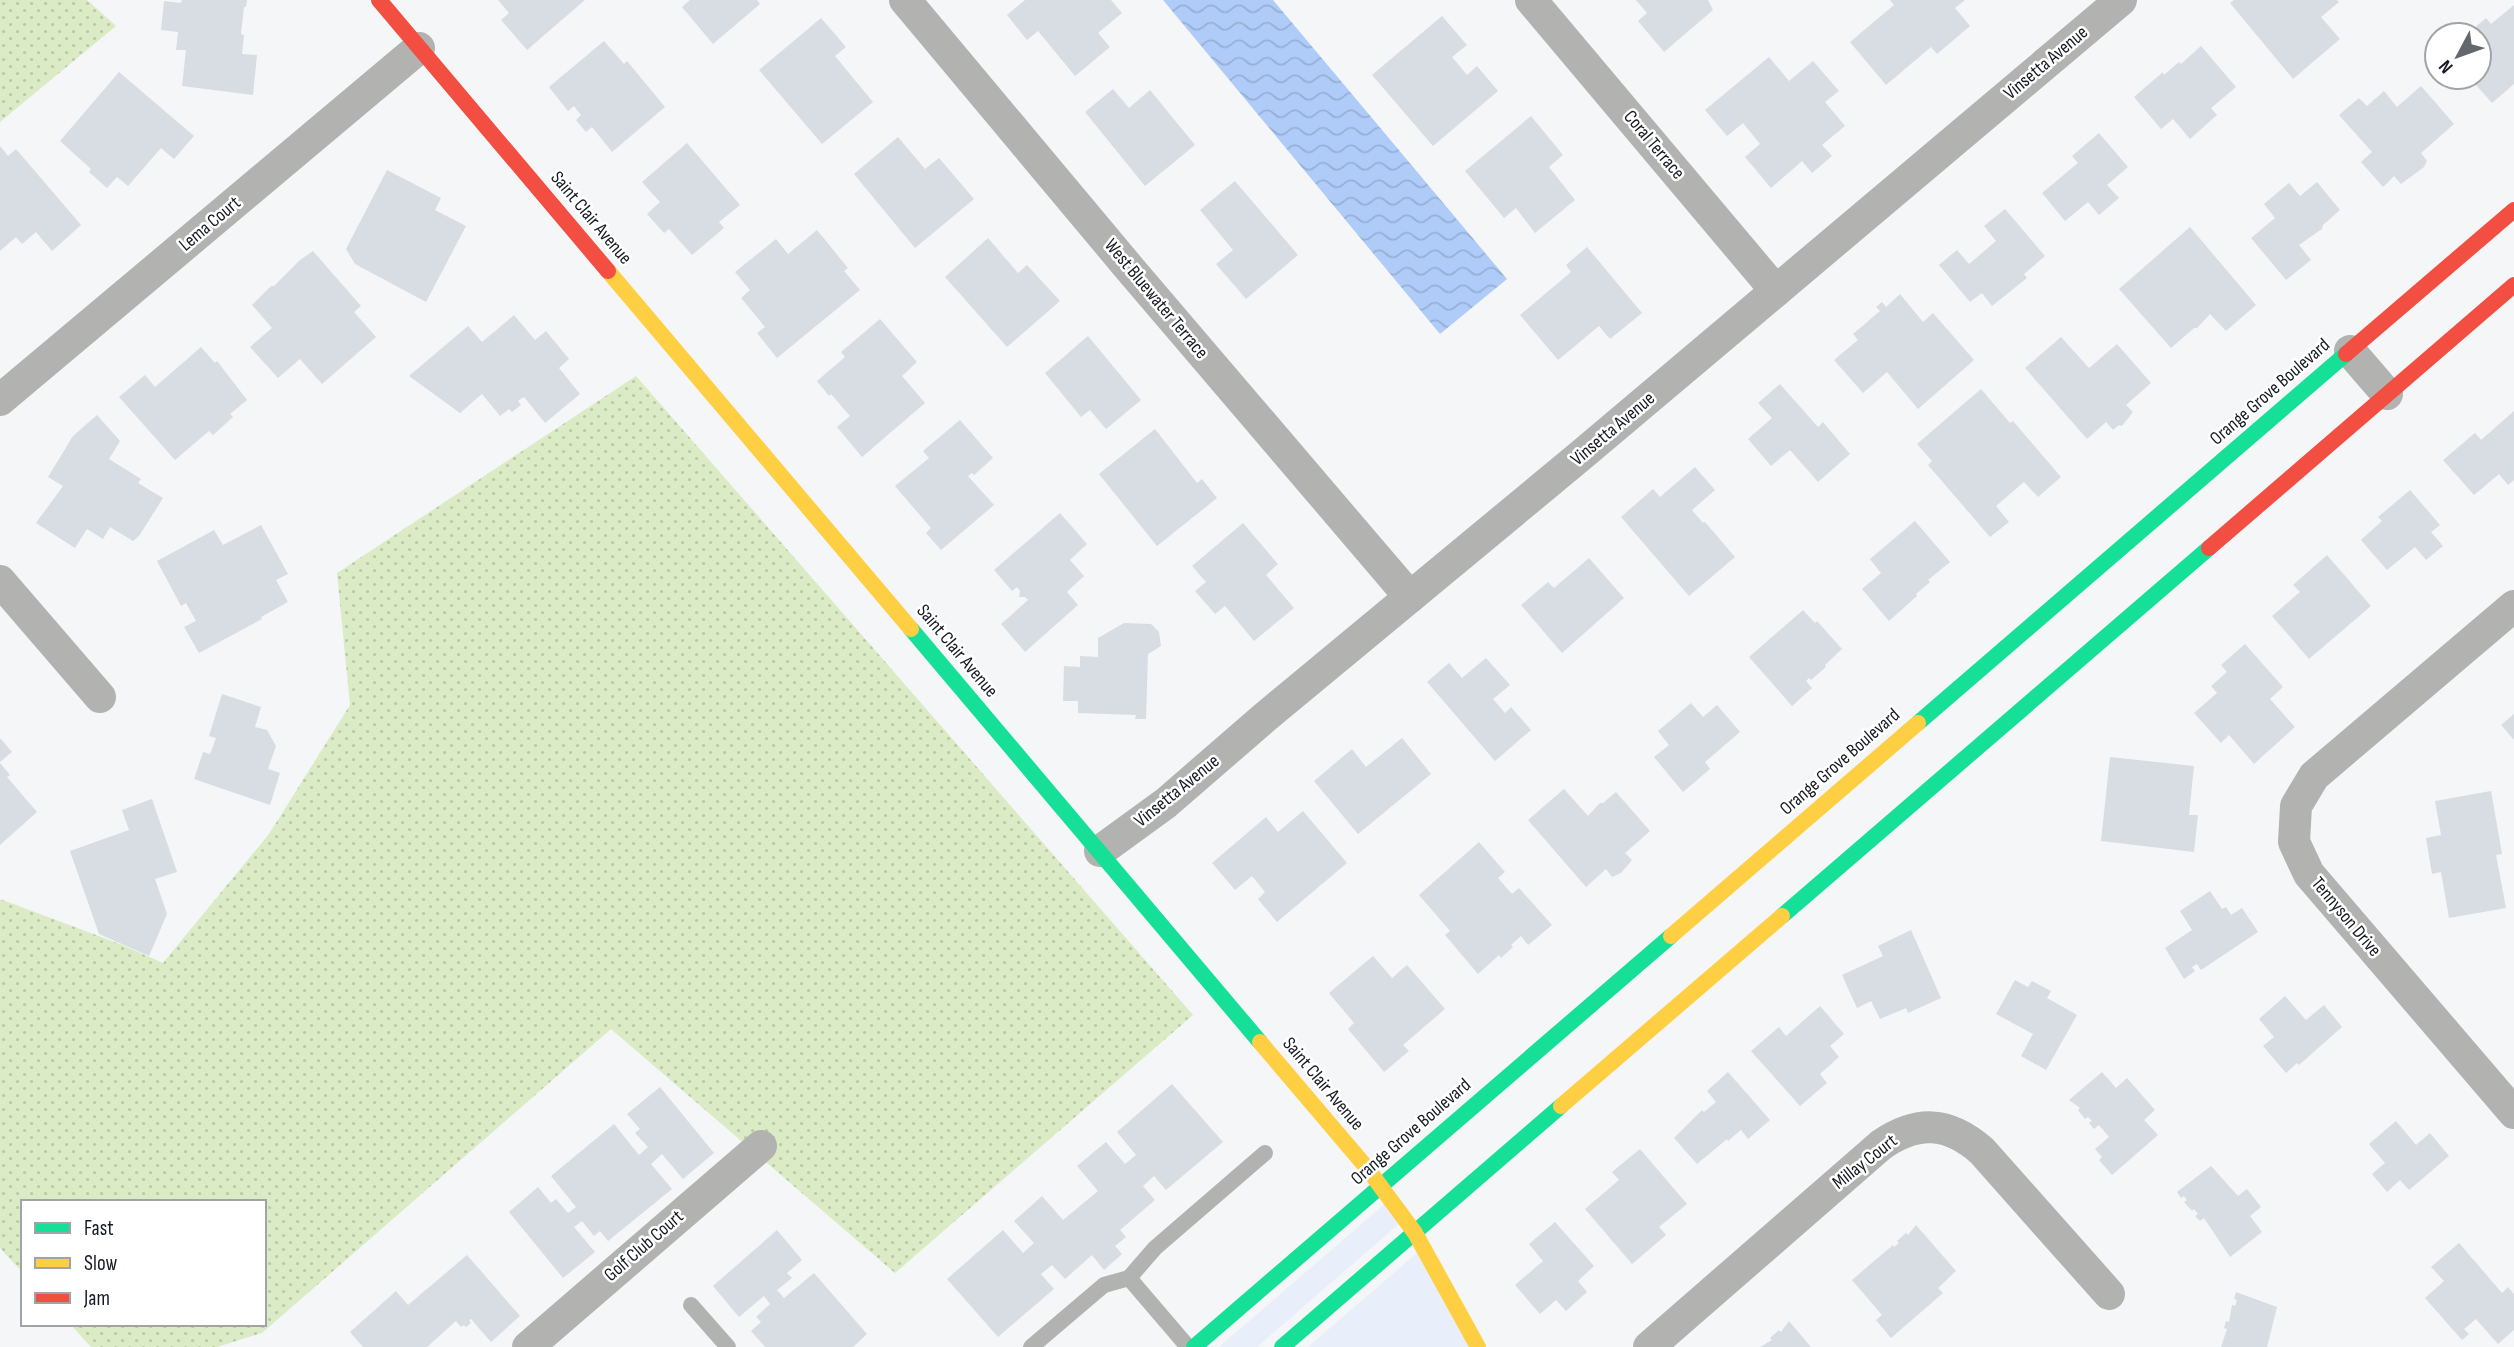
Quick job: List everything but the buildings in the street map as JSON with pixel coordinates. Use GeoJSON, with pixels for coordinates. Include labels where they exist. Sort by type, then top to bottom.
{"type":"FeatureCollection","features":[{"type":"Feature","properties":{"kind":"street","name":"Saint Clair Avenue"},"geometry":{"type":"LineString","coordinates":[[379,0],[1381,1186],[1415,1233],[1478,1347]]}},
{"type":"Feature","properties":{"kind":"street","name":"West Bluewater Terrace"},"geometry":{"type":"LineString","coordinates":[[905,0],[1121,259],[1410,597]]}},
{"type":"Feature","properties":{"kind":"street","name":"Coral Terrace"},"geometry":{"type":"LineString","coordinates":[[1531,0],[1776,291]]}},
{"type":"Feature","properties":{"kind":"street","name":"Vinsetta Avenue"},"geometry":{"type":"LineString","coordinates":[[1100,851],[1166,803],[2121,0]]}},
{"type":"Feature","properties":{"kind":"street","name":"Lema Court"},"geometry":{"type":"LineString","coordinates":[[0,400],[419,48]]}},
{"type":"Feature","properties":{"kind":"street","name":"Orange Grove Boulevard"},"geometry":{"type":"LineString","coordinates":[[1194,1347],[2514,210]]}},
{"type":"Feature","properties":{"kind":"street"},"geometry":{"type":"LineString","coordinates":[[1282,1347],[2514,285]]}},
{"type":"Feature","properties":{"kind":"street"},"geometry":{"type":"LineString","coordinates":[[2350,351],[2387,394]]}},
{"type":"Feature","properties":{"kind":"street"},"geometry":{"type":"LineString","coordinates":[[0,581],[100,696]]}},
{"type":"Feature","properties":{"kind":"street","name":"Tennyson Drive"},"geometry":{"type":"LineString","coordinates":[[2514,606],[2314,776],[2296,806],[2294,842],[2309,874],[2514,1113]]}},
{"type":"Feature","properties":{"kind":"street","name":"Millay Court"},"geometry":{"type":"LineString","coordinates":[[1649,1347],[1881,1146],[1893,1137],[1920,1127],[1957,1133],[1982,1151],[2109,1294]]}},
{"type":"Feature","properties":{"kind":"street","name":"Golf Club Court"},"geometry":{"type":"LineString","coordinates":[[528,1347],[761,1146]]}},
{"type":"Feature","properties":{"kind":"lane"},"geometry":{"type":"LineString","coordinates":[[1031,1347],[1104,1285],[1129,1278],[1156,1248],[1265,1153]]}},
{"type":"Feature","properties":{"kind":"lane"},"geometry":{"type":"LineString","coordinates":[[1129,1278],[1188,1347]]}},
{"type":"Feature","properties":{"kind":"lane"},"geometry":{"type":"LineString","coordinates":[[691,1305],[728,1347]]}},
{"type":"Feature","properties":{"kind":"shaded area"},"geometry":{"type":"Polygon","coordinates":[[[1388,1201],[1400,1223],[1257,1347],[1219,1347],[1388,1201]]]}},
{"type":"Feature","properties":{"kind":"shaded area"},"geometry":{"type":"Polygon","coordinates":[[[1417,1253],[1472,1347],[1308,1347],[1417,1253]]]}},
{"type":"Feature","properties":{"kind":"green space"},"geometry":{"type":"Polygon","coordinates":[[[0,0],[87,0],[116,26],[0,122],[0,0]]]}},
{"type":"Feature","properties":{"kind":"green space"},"geometry":{"type":"Polygon","coordinates":[[[636,376],[1193,1015],[895,1273],[611,1029],[262,1333],[217,1347],[91,1347],[72,1326],[266,1326],[266,1200],[21,1200],[21,1271],[0,1248],[0,899],[163,963],[269,834],[350,705],[337,573],[636,376]]]}},
{"type":"Feature","properties":{"kind":"water"},"geometry":{"type":"Polygon","coordinates":[[[1163,0],[1273,0],[1507,279],[1440,334],[1163,0]]]}},
{"type":"Feature","properties":{"kind":"traffic: fast"},"geometry":{"type":"LineString","coordinates":[[1918,723],[2346,354]]}},
{"type":"Feature","properties":{"kind":"traffic: fast"},"geometry":{"type":"LineString","coordinates":[[1782,916],[2209,548]]}},
{"type":"Feature","properties":{"kind":"traffic: fast"},"geometry":{"type":"LineString","coordinates":[[911,629],[1260,1042]]}},
{"type":"Feature","properties":{"kind":"traffic: fast"},"geometry":{"type":"LineString","coordinates":[[1194,1347],[1671,936]]}},
{"type":"Feature","properties":{"kind":"traffic: fast"},"geometry":{"type":"LineString","coordinates":[[1282,1347],[1561,1106]]}},
{"type":"Feature","properties":{"kind":"traffic: slow"},"geometry":{"type":"LineString","coordinates":[[608,271],[911,629]]}},
{"type":"Feature","properties":{"kind":"traffic: slow"},"geometry":{"type":"LineString","coordinates":[[1671,936],[1918,723]]}},
{"type":"Feature","properties":{"kind":"traffic: slow"},"geometry":{"type":"LineString","coordinates":[[1561,1106],[1782,916]]}},
{"type":"Feature","properties":{"kind":"traffic: slow"},"geometry":{"type":"LineString","coordinates":[[1260,1042],[1367,1168],[1415,1233],[1478,1347]]}},
{"type":"Feature","properties":{"kind":"traffic: jam"},"geometry":{"type":"LineString","coordinates":[[379,0],[608,271]]}},
{"type":"Feature","properties":{"kind":"traffic: jam"},"geometry":{"type":"LineString","coordinates":[[2346,354],[2514,210]]}},
{"type":"Feature","properties":{"kind":"traffic: jam"},"geometry":{"type":"LineString","coordinates":[[2209,548],[2514,285]]}}]}
